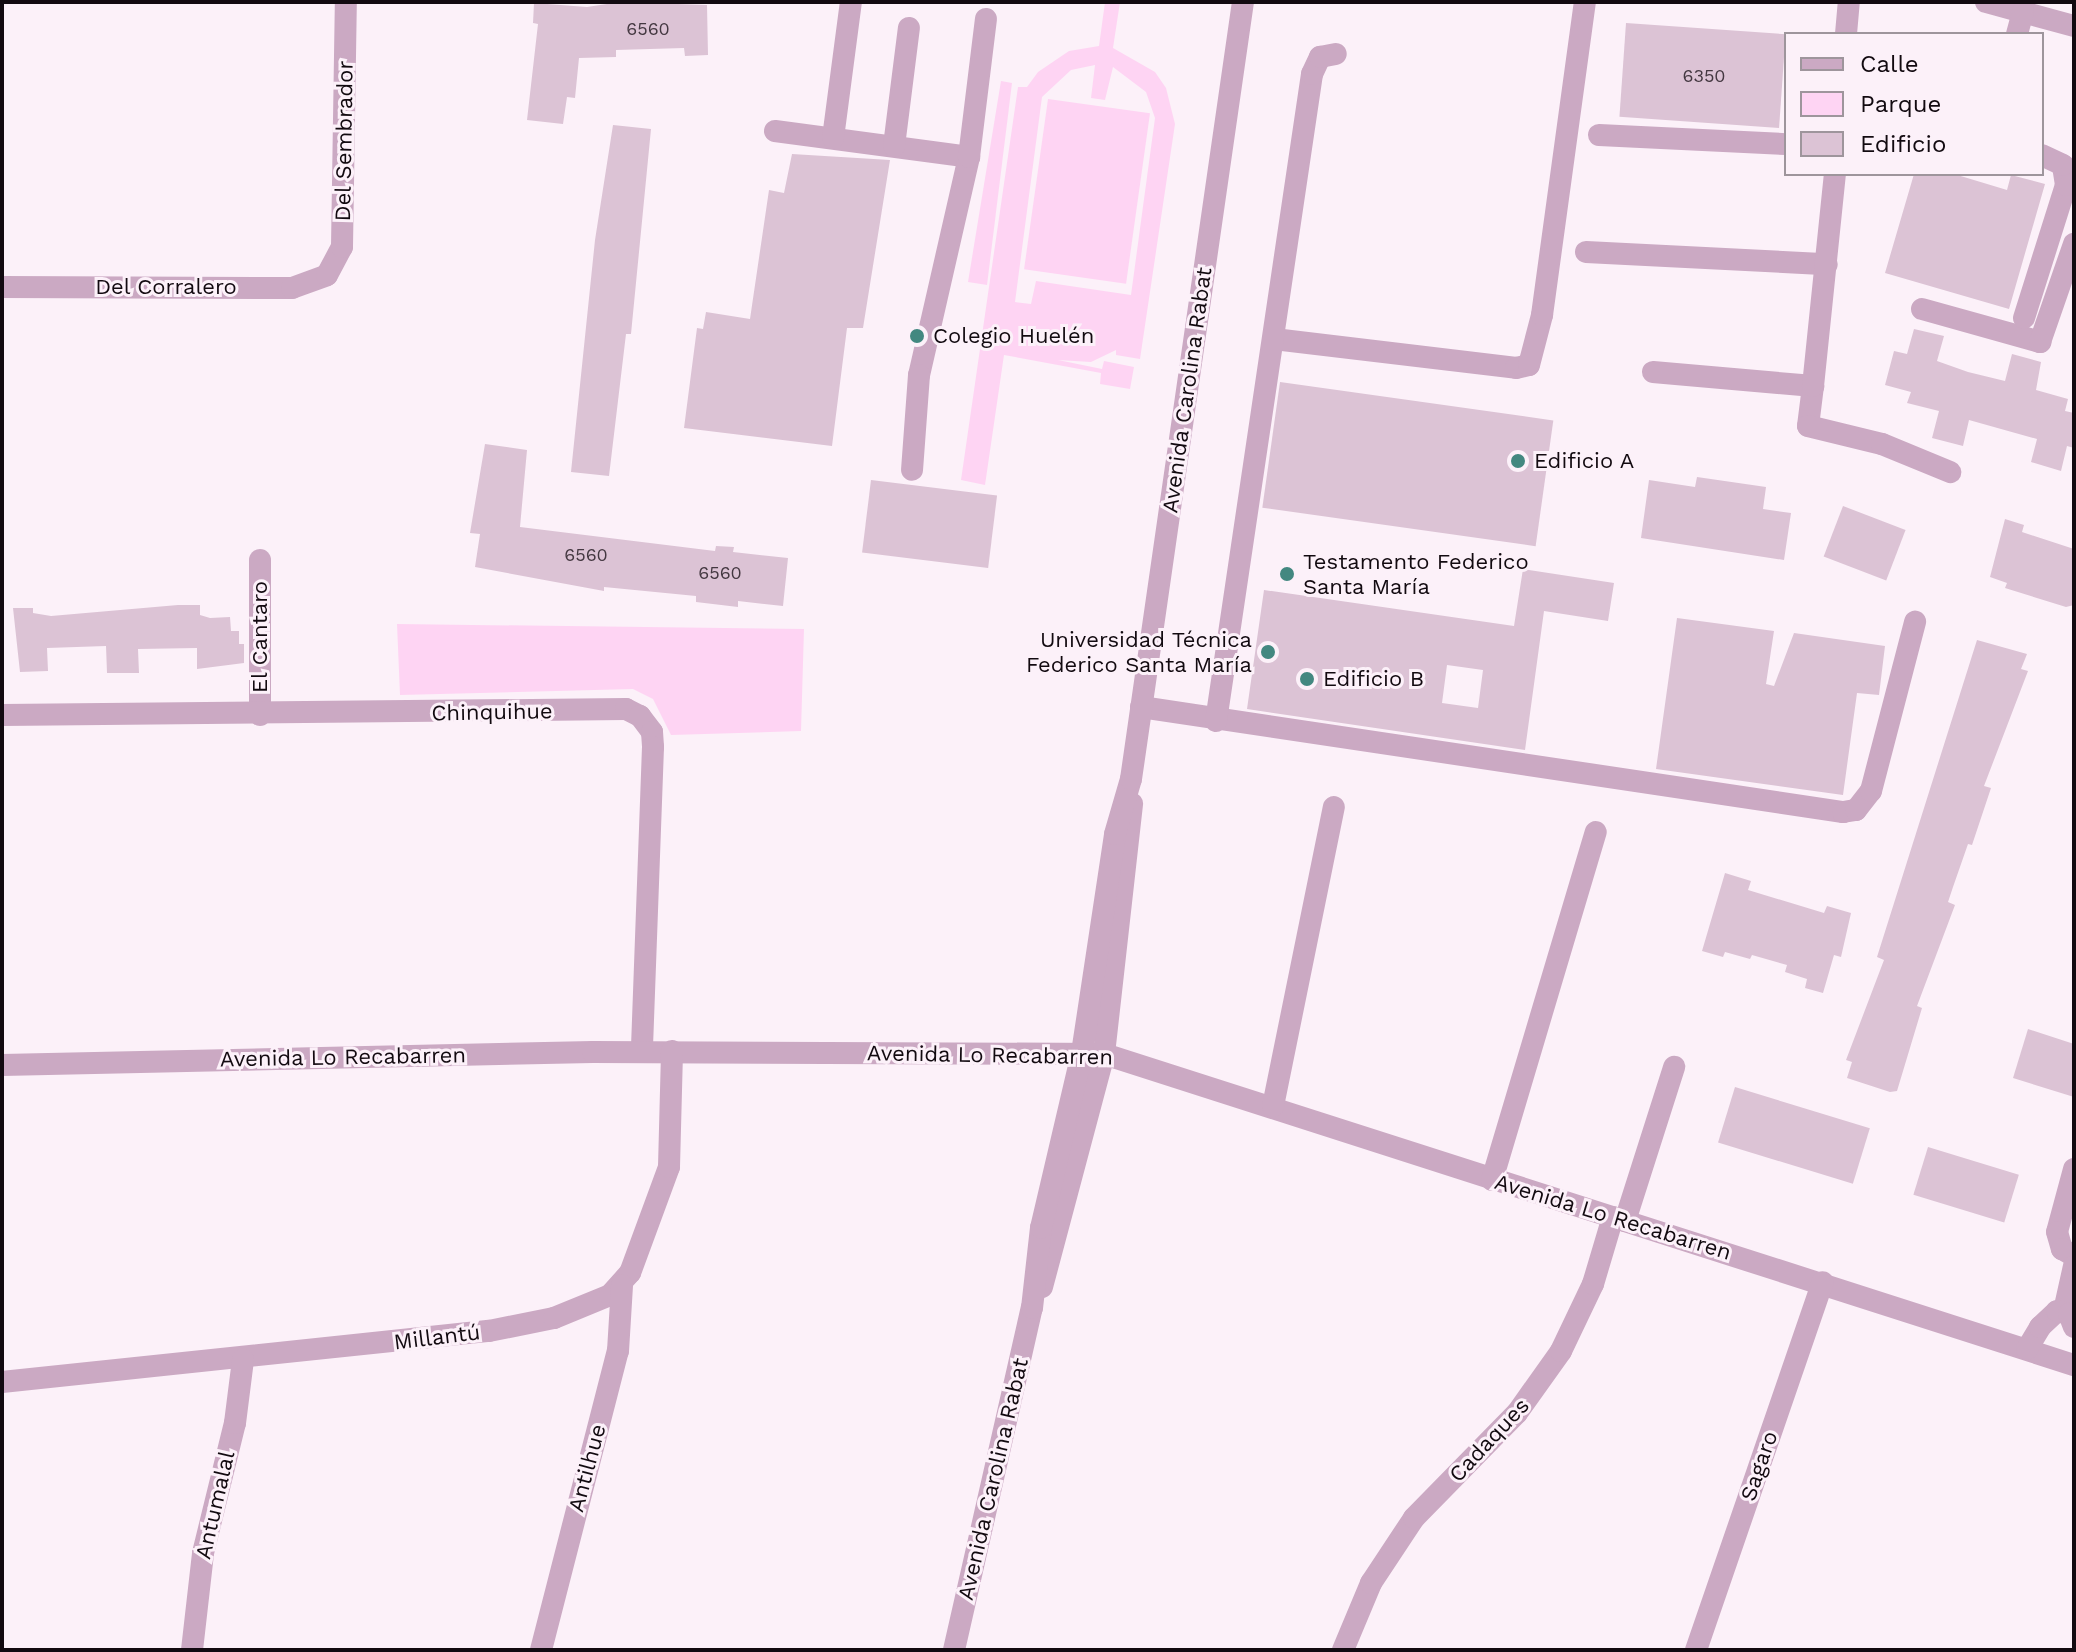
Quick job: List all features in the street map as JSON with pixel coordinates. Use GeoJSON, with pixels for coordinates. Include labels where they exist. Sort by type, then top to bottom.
{"type":"FeatureCollection","features":[{"type":"Feature","properties":{"kind":"street","name":"Del Sembrador"},"geometry":{"type":"LineString","coordinates":[[327,275],[342,247],[346,2]]}},
{"type":"Feature","properties":{"kind":"street"},"geometry":{"type":"LineString","coordinates":[[833,138],[851,2]]}},
{"type":"Feature","properties":{"kind":"street","name":"Avenida Carolina Rabat"},"geometry":{"type":"LineString","coordinates":[[954,1650],[1032,1308],[1056,1246],[1132,838],[1131,779],[1243,2]]}},
{"type":"Feature","properties":{"kind":"street"},"geometry":{"type":"LineString","coordinates":[[1274,339],[1516,368],[1529,365],[1542,315],[1585,2]]}},
{"type":"Feature","properties":{"kind":"street"},"geometry":{"type":"LineString","coordinates":[[1846,32],[1849,2]]}},
{"type":"Feature","properties":{"kind":"street"},"geometry":{"type":"LineString","coordinates":[[1986,2],[2020,23],[2074,26]]}},
{"type":"Feature","properties":{"kind":"street"},"geometry":{"type":"LineString","coordinates":[[912,470],[919,375],[969,157],[986,19]]}},
{"type":"Feature","properties":{"kind":"street"},"geometry":{"type":"LineString","coordinates":[[894,146],[909,28]]}},
{"type":"Feature","properties":{"kind":"street"},"geometry":{"type":"LineString","coordinates":[[1216,721],[1312,74],[1320,57],[1336,54]]}},
{"type":"Feature","properties":{"kind":"street"},"geometry":{"type":"LineString","coordinates":[[775,131],[969,157]]}},
{"type":"Feature","properties":{"kind":"street"},"geometry":{"type":"LineString","coordinates":[[1599,135],[1784,144]]}},
{"type":"Feature","properties":{"kind":"street"},"geometry":{"type":"LineString","coordinates":[[2024,318],[2066,185],[2063,165],[2044,156]]}},
{"type":"Feature","properties":{"kind":"street"},"geometry":{"type":"LineString","coordinates":[[1835,176],[1808,426],[1882,444],[1950,472]]}},
{"type":"Feature","properties":{"kind":"street"},"geometry":{"type":"LineString","coordinates":[[1922,309],[2040,342],[2074,244]]}},
{"type":"Feature","properties":{"kind":"street"},"geometry":{"type":"LineString","coordinates":[[1586,252],[1827,264]]}},
{"type":"Feature","properties":{"kind":"street","name":"Del Corralero"},"geometry":{"type":"LineString","coordinates":[[2,287],[292,288],[327,275]]}},
{"type":"Feature","properties":{"kind":"street"},"geometry":{"type":"LineString","coordinates":[[1653,372],[1813,386]]}},
{"type":"Feature","properties":{"kind":"street","name":"El Cantaro"},"geometry":{"type":"LineString","coordinates":[[260,560],[260,715]]}},
{"type":"Feature","properties":{"kind":"street"},"geometry":{"type":"LineString","coordinates":[[1141,707],[1216,721],[1856,810],[1871,791],[1915,622]]}},
{"type":"Feature","properties":{"kind":"street","name":"Chinquihue"},"geometry":{"type":"LineString","coordinates":[[2,715],[260,715],[626,709],[640,716],[652,732],[653,747],[642,1051]]}},
{"type":"Feature","properties":{"kind":"street"},"geometry":{"type":"LineString","coordinates":[[1273,1106],[1334,807]]}},
{"type":"Feature","properties":{"kind":"street"},"geometry":{"type":"LineString","coordinates":[[1492,1180],[1596,832]]}},
{"type":"Feature","properties":{"kind":"street","name":"Avenida Lo Recabarren"},"geometry":{"type":"LineString","coordinates":[[2,1065],[642,1051],[1093,1053],[1273,1106],[1492,1180],[1823,1282],[2070,1364]]}},
{"type":"Feature","properties":{"kind":"street"},"geometry":{"type":"LineString","coordinates":[[622,1285],[653,1219],[669,1167],[672,1051]]}},
{"type":"Feature","properties":{"kind":"street","name":"Cadaques"},"geometry":{"type":"LineString","coordinates":[[1343,1650],[1371,1583],[1414,1518],[1517,1413],[1561,1351],[1619,1219],[1674,1067]]}},
{"type":"Feature","properties":{"kind":"street"},"geometry":{"type":"LineString","coordinates":[[2074,1169],[2057,1232],[2062,1249],[2074,1256]]}},
{"type":"Feature","properties":{"kind":"street"},"geometry":{"type":"LineString","coordinates":[[2070,1364],[2074,1266]]}},
{"type":"Feature","properties":{"kind":"street","name":"Sagaro"},"geometry":{"type":"LineString","coordinates":[[1696,1650],[1823,1282]]}},
{"type":"Feature","properties":{"kind":"street","name":"Millantú"},"geometry":{"type":"LineString","coordinates":[[2,1382],[243,1360],[508,1328],[579,1309],[622,1285]]}},
{"type":"Feature","properties":{"kind":"street","name":"Antilhue"},"geometry":{"type":"LineString","coordinates":[[541,1650],[618,1351],[622,1285]]}},
{"type":"Feature","properties":{"kind":"street"},"geometry":{"type":"LineString","coordinates":[[2027,1349],[2049,1315],[2071,1322]]}},
{"type":"Feature","properties":{"kind":"street","name":"Antumalal"},"geometry":{"type":"LineString","coordinates":[[192,1650],[199,1576],[235,1423],[243,1360]]}},
{"type":"Feature","properties":{"kind":"green space"},"geometry":{"type":"Polygon","coordinates":[[[1105,2],[1120,2],[1113,48],[1155,72],[1166,88],[1175,124],[1140,359],[1116,355],[1116,350],[1091,362],[1058,360],[1102,369],[1104,361],[1134,367],[1130,389],[1100,384],[1101,373],[1004,355],[985,485],[961,480],[1018,87],[1027,87],[1038,72],[1069,51],[1099,46],[1105,2]],[[1095,65],[1071,70],[1042,97],[1015,302],[1031,304],[1036,281],[1131,295],[1155,118],[1146,92],[1113,67],[1105,100],[1091,98],[1095,65]]]}},
{"type":"Feature","properties":{"kind":"green space"},"geometry":{"type":"Polygon","coordinates":[[[1001,81],[1012,83],[987,285],[968,282],[1001,81]]]}},
{"type":"Feature","properties":{"kind":"green space"},"geometry":{"type":"Polygon","coordinates":[[[1048,99],[1150,113],[1126,284],[1024,269],[1048,99]]]}},
{"type":"Feature","properties":{"kind":"green space"},"geometry":{"type":"Polygon","coordinates":[[[397,624],[804,629],[801,731],[671,735],[653,699],[633,689],[400,695],[397,624]]]}},
{"type":"Feature","properties":{"kind":"building"},"geometry":{"type":"Polygon","coordinates":[[[620,2],[707,5],[708,55],[685,56],[684,48],[616,50],[616,57],[579,58],[575,98],[567,97],[563,124],[527,120],[538,24],[533,23],[534,3],[587,7],[620,2]]]}},
{"type":"Feature","properties":{"kind":"building"},"geometry":{"type":"Polygon","coordinates":[[[1626,23],[1784,34],[1779,128],[1619,117],[1626,23]]]}},
{"type":"Feature","properties":{"kind":"building"},"geometry":{"type":"Polygon","coordinates":[[[613,125],[651,129],[631,334],[626,334],[609,476],[571,472],[595,240],[613,125]]]}},
{"type":"Feature","properties":{"kind":"building"},"geometry":{"type":"Polygon","coordinates":[[[792,154],[890,160],[863,328],[847,328],[832,446],[684,428],[697,328],[703,329],[706,312],[750,319],[769,190],[784,193],[792,154]]]}},
{"type":"Feature","properties":{"kind":"building"},"geometry":{"type":"Polygon","coordinates":[[[1913,176],[1961,176],[2007,190],[2011,176],[2045,184],[2009,309],[1885,273],[1913,176]]]}},
{"type":"Feature","properties":{"kind":"building"},"geometry":{"type":"Polygon","coordinates":[[[1914,329],[1944,336],[1937,361],[1968,372],[2005,381],[2012,354],[2041,362],[2036,390],[2068,399],[2065,411],[2074,413],[2074,448],[2067,446],[2061,471],[2031,462],[2037,439],[1969,420],[1963,446],[1932,438],[1939,411],[1907,403],[1911,392],[1885,385],[1894,351],[1907,354],[1914,329]]]}},
{"type":"Feature","properties":{"kind":"building","name":"Edificio A"},"geometry":{"type":"Polygon","coordinates":[[[1280,382],[1553,420],[1536,546],[1262,508],[1280,382]]]}},
{"type":"Feature","properties":{"kind":"building"},"geometry":{"type":"Polygon","coordinates":[[[485,444],[527,450],[520,527],[715,551],[716,546],[734,547],[733,552],[788,558],[783,606],[738,601],[738,607],[696,602],[696,596],[604,587],[604,591],[475,567],[480,534],[470,533],[485,444]]]}},
{"type":"Feature","properties":{"kind":"building"},"geometry":{"type":"Polygon","coordinates":[[[1697,477],[1766,487],[1763,509],[1791,513],[1784,560],[1641,538],[1649,480],[1695,487],[1697,477]]]}},
{"type":"Feature","properties":{"kind":"building"},"geometry":{"type":"Polygon","coordinates":[[[871,480],[997,495],[988,568],[862,552],[871,480]]]}},
{"type":"Feature","properties":{"kind":"building"},"geometry":{"type":"Polygon","coordinates":[[[1843,506],[1906,530],[1886,580],[1824,556],[1843,506]]]}},
{"type":"Feature","properties":{"kind":"building"},"geometry":{"type":"Polygon","coordinates":[[[2005,519],[2024,525],[2022,532],[2074,549],[2074,605],[2066,607],[2005,588],[2007,583],[1990,577],[2005,519]]]}},
{"type":"Feature","properties":{"kind":"building","name":"Edificio B"},"geometry":{"type":"Polygon","coordinates":[[[1523,569],[1614,583],[1608,621],[1544,611],[1525,750],[1247,709],[1264,590],[1514,626],[1523,569]],[[1447,665],[1442,703],[1478,708],[1483,670],[1447,665]]]}},
{"type":"Feature","properties":{"kind":"building"},"geometry":{"type":"Polygon","coordinates":[[[200,605],[200,615],[210,618],[230,617],[231,631],[239,631],[239,644],[244,644],[244,663],[197,669],[197,648],[138,649],[139,673],[107,673],[106,646],[47,648],[48,671],[20,672],[13,608],[33,608],[33,613],[51,616],[200,605]]]}},
{"type":"Feature","properties":{"kind":"building"},"geometry":{"type":"Polygon","coordinates":[[[1677,618],[1774,631],[1766,684],[1774,686],[1794,633],[1885,646],[1879,695],[1857,693],[1843,795],[1656,769],[1677,618]]]}},
{"type":"Feature","properties":{"kind":"building"},"geometry":{"type":"Polygon","coordinates":[[[1977,640],[2027,654],[2021,669],[2028,671],[1984,786],[1991,788],[1948,902],[1955,905],[1917,1006],[1922,1008],[1897,1091],[1890,1092],[1847,1078],[1852,1062],[1846,1060],[1884,960],[1877,957],[1977,640]]]}},
{"type":"Feature","properties":{"kind":"building"},"geometry":{"type":"Polygon","coordinates":[[[1725,873],[1751,881],[1748,890],[1824,913],[1827,906],[1851,913],[1841,957],[1834,955],[1823,993],[1805,988],[1807,979],[1785,972],[1787,965],[1752,955],[1750,959],[1725,952],[1723,957],[1702,951],[1725,873]]]}},
{"type":"Feature","properties":{"kind":"building"},"geometry":{"type":"Polygon","coordinates":[[[2028,1029],[2074,1044],[2074,1097],[2013,1078],[2028,1029]]]}},
{"type":"Feature","properties":{"kind":"building"},"geometry":{"type":"Polygon","coordinates":[[[1735,1087],[1870,1128],[1853,1184],[1718,1142],[1735,1087]]]}},
{"type":"Feature","properties":{"kind":"building"},"geometry":{"type":"Polygon","coordinates":[[[1928,1147],[2019,1175],[2004,1223],[1913,1195],[1928,1147]]]}},
{"type":"Feature","properties":{"kind":"place","name":"Colegio Huelén"},"geometry":{"type":"Point","coordinates":[917,336]}},
{"type":"Feature","properties":{"kind":"place","name":"Edificio A"},"geometry":{"type":"Point","coordinates":[1518,461]}},
{"type":"Feature","properties":{"kind":"place","name":"Testamento Federico Santa María"},"geometry":{"type":"Point","coordinates":[1287,574]}},
{"type":"Feature","properties":{"kind":"place","name":"Universidad Técnica Federico Santa María"},"geometry":{"type":"Point","coordinates":[1268,652]}},
{"type":"Feature","properties":{"kind":"place","name":"Edificio B"},"geometry":{"type":"Point","coordinates":[1307,679]}}]}
